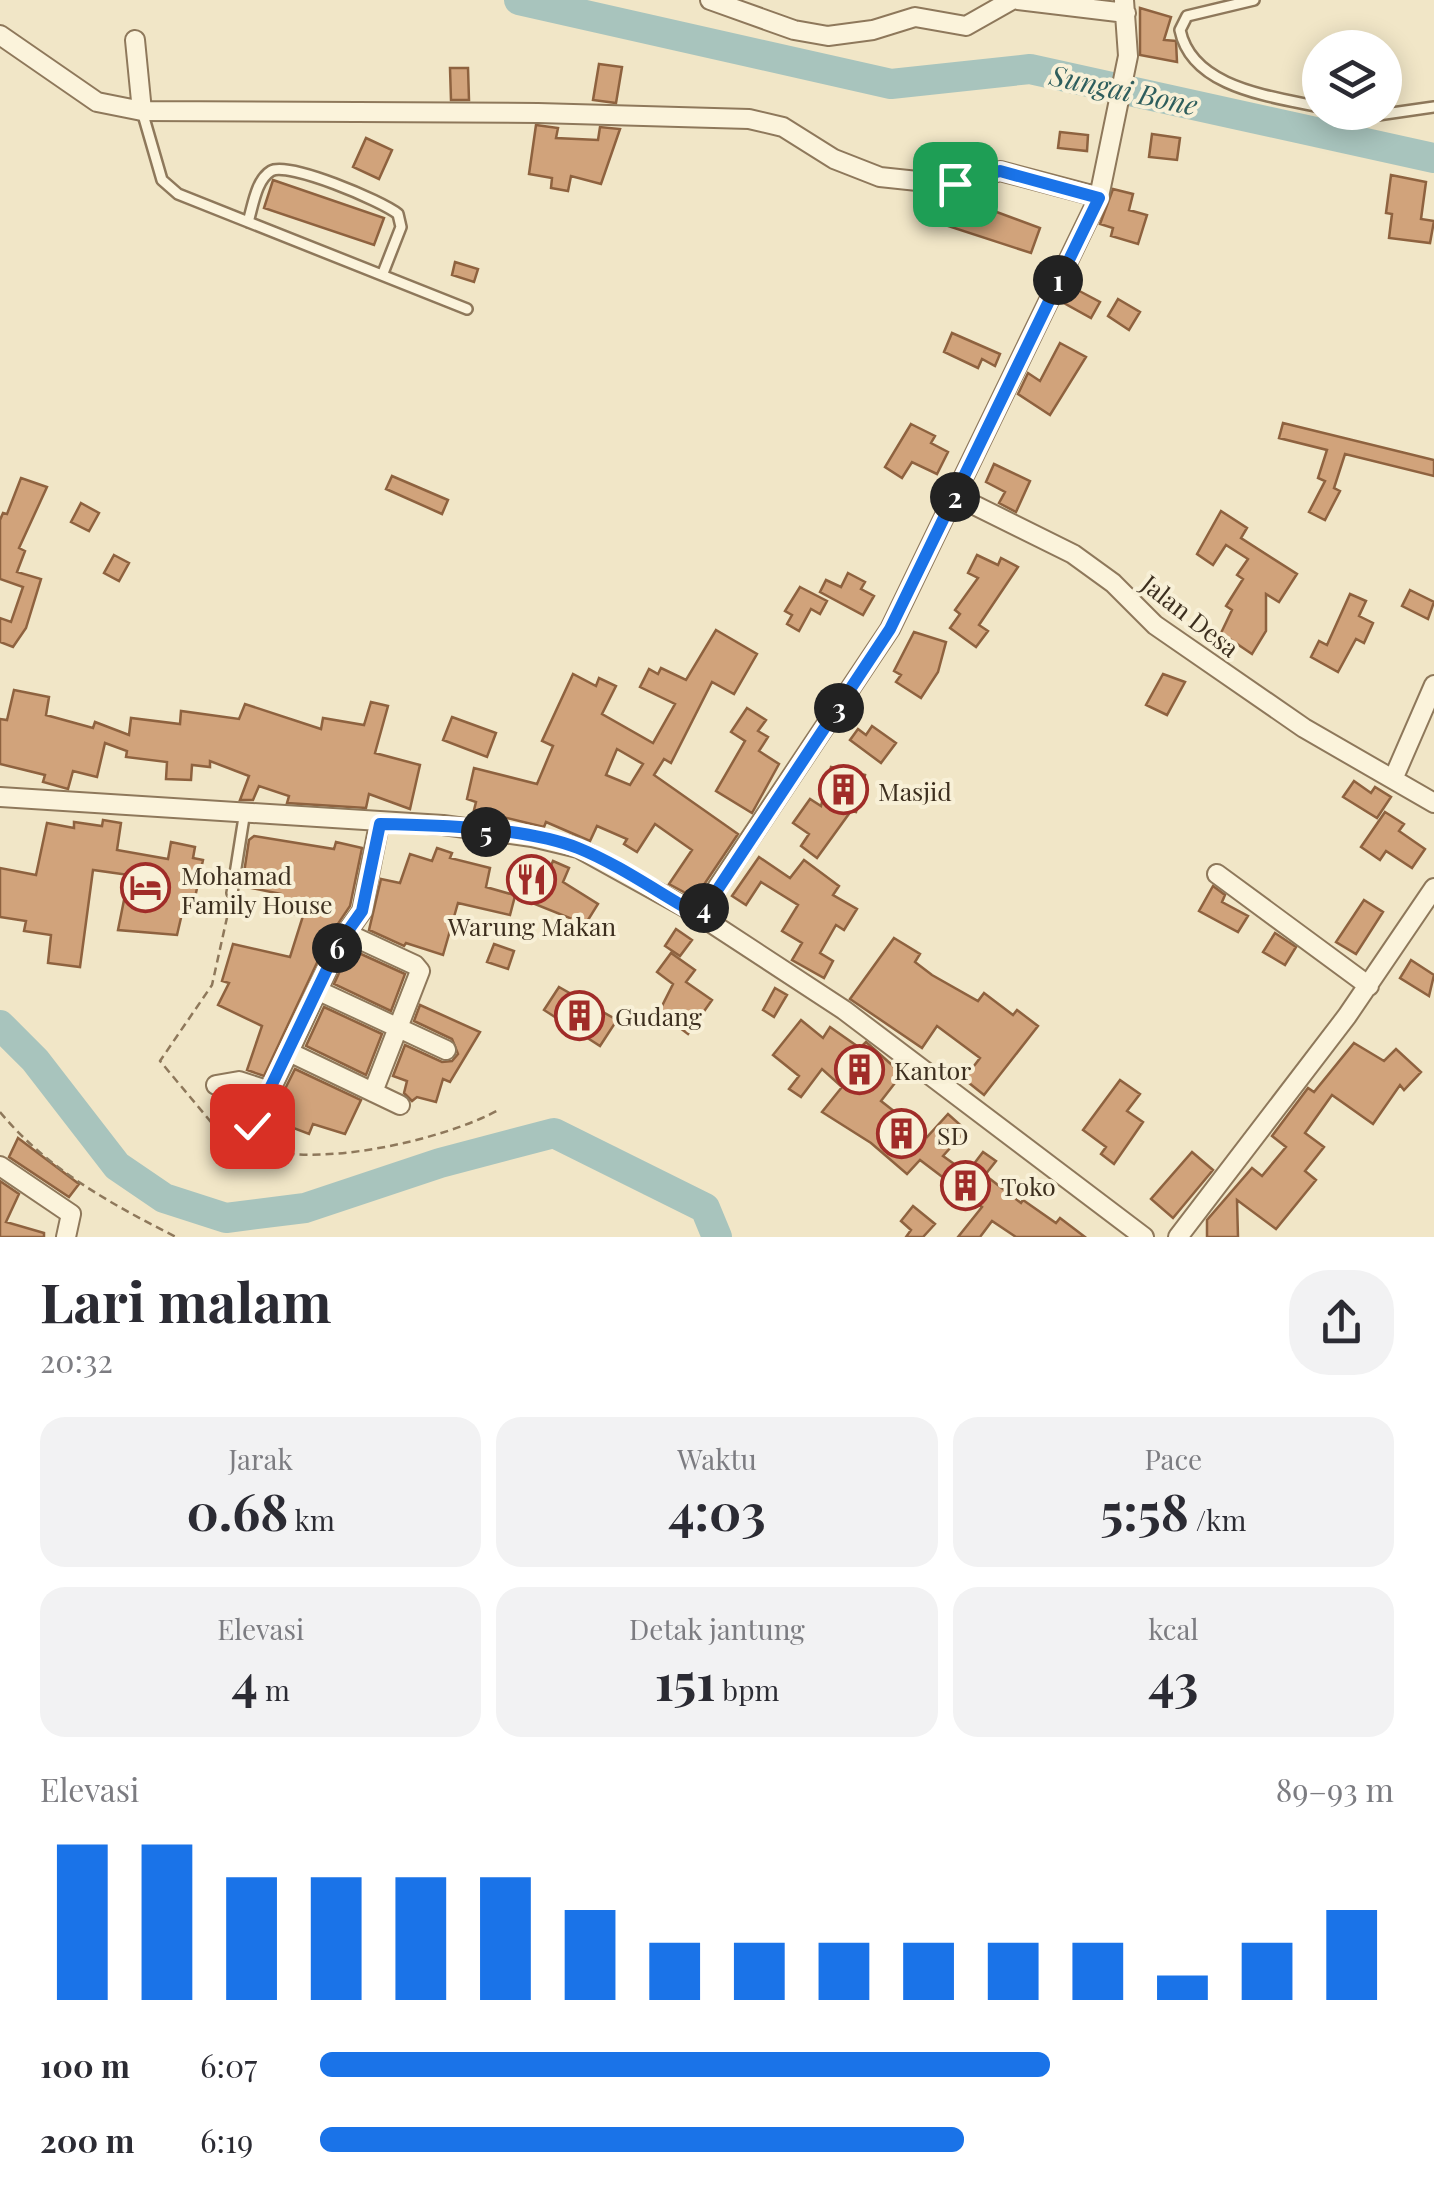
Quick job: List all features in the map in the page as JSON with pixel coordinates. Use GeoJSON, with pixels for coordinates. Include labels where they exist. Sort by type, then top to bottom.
{"type":"FeatureCollection","features":[{"type":"Feature","properties":{"kind":"street"},"geometry":{"type":"LineString","coordinates":[[700,916],[890,629],[1099,198],[1128,56],[1125,7],[1002,6],[966,26],[915,17],[874,30],[828,36],[794,30],[710,0]]}},
{"type":"Feature","properties":{"kind":"street"},"geometry":{"type":"LineString","coordinates":[[0,35],[97,102],[142,111],[519,112],[748,119],[783,127],[834,160],[880,178],[955,184],[1000,171],[1099,198]]}},
{"type":"Feature","properties":{"kind":"street"},"geometry":{"type":"LineString","coordinates":[[135,40],[142,111]]}},
{"type":"Feature","properties":{"kind":"street","name":"Jalan Desa"},"geometry":{"type":"LineString","coordinates":[[956,496],[1073,554],[1113,583],[1155,625],[1289,718],[1434,802]]}},
{"type":"Feature","properties":{"kind":"street"},"geometry":{"type":"LineString","coordinates":[[1394,777],[1434,685]]}},
{"type":"Feature","properties":{"kind":"street"},"geometry":{"type":"LineString","coordinates":[[0,797],[442,825],[532,836],[578,848],[700,916],[844,1010],[1144,1237]]}},
{"type":"Feature","properties":{"kind":"street"},"geometry":{"type":"LineString","coordinates":[[252,1126],[365,901],[380,824]]}},
{"type":"Feature","properties":{"kind":"street"},"geometry":{"type":"LineString","coordinates":[[1217,874],[1369,986]]}},
{"type":"Feature","properties":{"kind":"street"},"geometry":{"type":"LineString","coordinates":[[1178,1237],[1369,986],[1434,888]]}},
{"type":"Feature","properties":{"kind":"street"},"geometry":{"type":"LineString","coordinates":[[346,934],[419,968],[373,1092]]}},
{"type":"Feature","properties":{"kind":"street"},"geometry":{"type":"LineString","coordinates":[[319,991],[446,1050]]}},
{"type":"Feature","properties":{"kind":"street"},"geometry":{"type":"LineString","coordinates":[[289,1052],[400,1104]]}},
{"type":"Feature","properties":{"kind":"street"},"geometry":{"type":"LineString","coordinates":[[216,1085],[239,1080],[270,1091]]}},
{"type":"Feature","properties":{"kind":"street"},"geometry":{"type":"LineString","coordinates":[[0,1166],[71,1214],[66,1237]]}},
{"type":"Feature","properties":{"kind":"lane"},"geometry":{"type":"LineString","coordinates":[[1254,0],[1187,16],[1180,30],[1191,60],[1223,80],[1302,101]]}},
{"type":"Feature","properties":{"kind":"lane"},"geometry":{"type":"LineString","coordinates":[[1402,112],[1434,107]]}},
{"type":"Feature","properties":{"kind":"lane"},"geometry":{"type":"LineString","coordinates":[[142,111],[168,186],[196,204],[383,273],[467,309]]}},
{"type":"Feature","properties":{"kind":"lane"},"geometry":{"type":"LineString","coordinates":[[248,222],[262,179],[268,173],[288,168],[310,176],[398,214],[401,227],[383,273]]}},
{"type":"Feature","properties":{"kind":"lane"},"geometry":{"type":"LineString","coordinates":[[232,893],[245,812]]}},
{"type":"Feature","properties":{"kind":"path"},"geometry":{"type":"LineString","coordinates":[[0,1112],[20,1136],[99,1198],[176,1237]]}},
{"type":"Feature","properties":{"kind":"building"},"geometry":{"type":"Polygon","coordinates":[[[1140,8],[1171,17],[1164,40],[1176,41],[1177,62],[1140,55],[1140,8]]]}},
{"type":"Feature","properties":{"kind":"building"},"geometry":{"type":"Polygon","coordinates":[[[599,64],[622,67],[616,103],[593,100],[599,64]]]}},
{"type":"Feature","properties":{"kind":"building"},"geometry":{"type":"Polygon","coordinates":[[[450,68],[468,68],[469,100],[451,100],[450,68]]]}},
{"type":"Feature","properties":{"kind":"building"},"geometry":{"type":"Polygon","coordinates":[[[536,125],[558,128],[556,138],[598,140],[600,127],[620,129],[601,184],[571,176],[568,191],[551,188],[552,178],[529,174],[536,125]]]}},
{"type":"Feature","properties":{"kind":"building"},"geometry":{"type":"Polygon","coordinates":[[[1060,132],[1088,135],[1087,151],[1058,148],[1060,132]]]}},
{"type":"Feature","properties":{"kind":"building"},"geometry":{"type":"Polygon","coordinates":[[[1152,134],[1180,138],[1177,160],[1149,157],[1152,134]]]}},
{"type":"Feature","properties":{"kind":"building"},"geometry":{"type":"Polygon","coordinates":[[[366,138],[392,150],[379,179],[353,167],[366,138]]]}},
{"type":"Feature","properties":{"kind":"building"},"geometry":{"type":"Polygon","coordinates":[[[1391,175],[1426,182],[1421,219],[1434,221],[1430,243],[1389,238],[1392,214],[1386,213],[1391,175]]]}},
{"type":"Feature","properties":{"kind":"building"},"geometry":{"type":"Polygon","coordinates":[[[273,180],[384,218],[374,245],[264,208],[273,180]]]}},
{"type":"Feature","properties":{"kind":"building"},"geometry":{"type":"Polygon","coordinates":[[[1113,189],[1133,194],[1129,210],[1147,215],[1138,244],[1111,236],[1113,228],[1100,224],[1113,189]]]}},
{"type":"Feature","properties":{"kind":"building"},"geometry":{"type":"Polygon","coordinates":[[[956,197],[1040,228],[1031,253],[945,225],[956,197]]]}},
{"type":"Feature","properties":{"kind":"building"},"geometry":{"type":"Polygon","coordinates":[[[455,262],[478,269],[474,282],[452,275],[455,262]]]}},
{"type":"Feature","properties":{"kind":"building"},"geometry":{"type":"Polygon","coordinates":[[[1070,286],[1100,302],[1091,318],[1062,302],[1070,286]]]}},
{"type":"Feature","properties":{"kind":"building"},"geometry":{"type":"Polygon","coordinates":[[[1118,299],[1140,312],[1129,330],[1108,316],[1118,299]]]}},
{"type":"Feature","properties":{"kind":"building"},"geometry":{"type":"Polygon","coordinates":[[[952,333],[1000,354],[995,366],[982,359],[978,368],[944,352],[952,333]]]}},
{"type":"Feature","properties":{"kind":"building"},"geometry":{"type":"Polygon","coordinates":[[[1060,343],[1086,357],[1050,415],[1018,394],[1028,373],[1040,381],[1060,343]]]}},
{"type":"Feature","properties":{"kind":"building"},"geometry":{"type":"Polygon","coordinates":[[[1283,423],[1434,460],[1434,476],[1345,454],[1334,488],[1340,491],[1325,520],[1309,512],[1325,481],[1318,478],[1327,450],[1279,438],[1283,423]]]}},
{"type":"Feature","properties":{"kind":"building"},"geometry":{"type":"Polygon","coordinates":[[[911,424],[935,436],[931,443],[948,452],[937,474],[912,462],[902,478],[885,467],[911,424]]]}},
{"type":"Feature","properties":{"kind":"building"},"geometry":{"type":"Polygon","coordinates":[[[994,464],[1030,481],[1016,512],[999,503],[1005,492],[986,482],[994,464]]]}},
{"type":"Feature","properties":{"kind":"building"},"geometry":{"type":"Polygon","coordinates":[[[392,476],[448,500],[442,514],[386,489],[392,476]]]}},
{"type":"Feature","properties":{"kind":"building"},"geometry":{"type":"Polygon","coordinates":[[[21,478],[47,487],[19,548],[25,551],[17,572],[41,579],[26,628],[13,647],[0,642],[0,618],[11,622],[23,587],[0,579],[0,520],[3,513],[7,514],[21,478]]]}},
{"type":"Feature","properties":{"kind":"building"},"geometry":{"type":"Polygon","coordinates":[[[81,503],[99,513],[89,531],[71,522],[81,503]]]}},
{"type":"Feature","properties":{"kind":"building"},"geometry":{"type":"Polygon","coordinates":[[[1221,511],[1247,528],[1241,538],[1297,574],[1279,602],[1266,594],[1266,631],[1252,654],[1221,633],[1232,610],[1226,606],[1243,579],[1237,575],[1248,559],[1226,545],[1213,565],[1197,554],[1221,511]]]}},
{"type":"Feature","properties":{"kind":"building"},"geometry":{"type":"Polygon","coordinates":[[[114,555],[129,563],[119,581],[104,573],[114,555]]]}},
{"type":"Feature","properties":{"kind":"building"},"geometry":{"type":"Polygon","coordinates":[[[977,555],[998,565],[1001,558],[1018,567],[979,625],[988,631],[976,647],[950,628],[960,614],[955,610],[978,578],[968,573],[977,555]]]}},
{"type":"Feature","properties":{"kind":"building"},"geometry":{"type":"Polygon","coordinates":[[[848,573],[865,582],[861,589],[874,596],[863,615],[820,592],[826,580],[841,587],[848,573]]]}},
{"type":"Feature","properties":{"kind":"building"},"geometry":{"type":"Polygon","coordinates":[[[800,587],[827,601],[820,614],[811,609],[799,631],[787,624],[792,615],[785,611],[800,587]]]}},
{"type":"Feature","properties":{"kind":"building"},"geometry":{"type":"Polygon","coordinates":[[[1410,590],[1434,602],[1428,619],[1402,606],[1410,590]]]}},
{"type":"Feature","properties":{"kind":"building"},"geometry":{"type":"Polygon","coordinates":[[[1350,594],[1366,601],[1359,616],[1373,623],[1364,643],[1356,639],[1338,672],[1311,657],[1319,641],[1327,645],[1350,594]]]}},
{"type":"Feature","properties":{"kind":"building"},"geometry":{"type":"Polygon","coordinates":[[[716,630],[757,654],[734,694],[712,682],[671,763],[664,759],[654,775],[738,834],[695,898],[669,884],[692,850],[655,824],[637,852],[624,844],[627,839],[597,826],[590,841],[546,822],[544,827],[474,810],[476,802],[467,799],[474,768],[537,784],[553,746],[542,741],[573,674],[596,686],[599,678],[616,686],[602,714],[653,743],[675,704],[640,687],[649,669],[658,674],[661,668],[686,680],[716,630]],[[617,749],[606,775],[630,785],[643,764],[617,749]]]}},
{"type":"Feature","properties":{"kind":"building"},"geometry":{"type":"Polygon","coordinates":[[[914,632],[946,642],[938,672],[921,698],[896,682],[901,675],[894,671],[914,632]]]}},
{"type":"Feature","properties":{"kind":"building"},"geometry":{"type":"Polygon","coordinates":[[[1163,674],[1185,682],[1167,715],[1146,705],[1163,674]]]}},
{"type":"Feature","properties":{"kind":"building"},"geometry":{"type":"Polygon","coordinates":[[[14,690],[49,697],[46,715],[93,728],[95,722],[129,735],[131,718],[180,724],[181,711],[239,719],[245,704],[321,729],[323,718],[364,725],[371,702],[388,706],[375,753],[420,765],[410,809],[369,794],[366,808],[287,803],[289,796],[259,786],[253,800],[240,800],[249,776],[210,761],[210,767],[192,765],[191,780],[166,779],[167,762],[126,757],[127,751],[105,743],[97,777],[73,771],[68,789],[43,782],[45,775],[0,764],[0,719],[7,720],[14,690]]]}},
{"type":"Feature","properties":{"kind":"building"},"geometry":{"type":"Polygon","coordinates":[[[747,708],[766,720],[758,731],[768,737],[759,751],[779,764],[752,813],[716,791],[745,741],[731,732],[747,708]]]}},
{"type":"Feature","properties":{"kind":"building"},"geometry":{"type":"Polygon","coordinates":[[[452,717],[496,733],[487,757],[443,740],[452,717]]]}},
{"type":"Feature","properties":{"kind":"building"},"geometry":{"type":"Polygon","coordinates":[[[872,726],[896,743],[881,763],[850,740],[858,729],[866,735],[872,726]]]}},
{"type":"Feature","properties":{"kind":"building"},"geometry":{"type":"Polygon","coordinates":[[[831,767],[865,775],[856,812],[851,811],[817,858],[801,846],[809,834],[793,823],[810,799],[821,806],[831,767]]]}},
{"type":"Feature","properties":{"kind":"building"},"geometry":{"type":"Polygon","coordinates":[[[1354,781],[1371,793],[1375,787],[1391,797],[1377,818],[1343,797],[1354,781]]]}},
{"type":"Feature","properties":{"kind":"building"},"geometry":{"type":"Polygon","coordinates":[[[1385,812],[1404,824],[1399,831],[1425,849],[1412,868],[1386,851],[1380,860],[1361,847],[1385,812]]]}},
{"type":"Feature","properties":{"kind":"building"},"geometry":{"type":"Polygon","coordinates":[[[103,820],[121,823],[117,850],[168,859],[171,842],[195,847],[193,858],[203,860],[193,907],[184,905],[177,935],[118,930],[129,875],[93,870],[80,967],[48,963],[51,935],[24,931],[26,921],[0,917],[0,868],[36,875],[47,823],[74,828],[74,822],[102,826],[103,820]]]}},
{"type":"Feature","properties":{"kind":"building"},"geometry":{"type":"Polygon","coordinates":[[[254,836],[334,849],[336,842],[362,848],[350,906],[329,937],[264,1076],[247,1070],[262,1026],[218,1005],[229,983],[222,981],[233,944],[290,957],[303,916],[278,912],[281,894],[242,886],[249,840],[254,836]]]}},
{"type":"Feature","properties":{"kind":"building"},"geometry":{"type":"Polygon","coordinates":[[[437,848],[452,853],[450,858],[490,868],[486,887],[514,895],[528,859],[550,868],[553,861],[569,868],[563,882],[598,904],[578,936],[564,928],[570,918],[515,896],[510,915],[458,903],[443,955],[406,943],[404,946],[369,930],[381,879],[400,883],[410,854],[432,861],[437,848]]]}},
{"type":"Feature","properties":{"kind":"building"},"geometry":{"type":"Polygon","coordinates":[[[759,857],[790,878],[804,860],[839,886],[833,895],[857,909],[844,930],[836,925],[820,953],[833,961],[824,978],[792,960],[802,943],[782,931],[798,905],[761,882],[746,905],[732,896],[759,857]]]}},
{"type":"Feature","properties":{"kind":"building"},"geometry":{"type":"Polygon","coordinates":[[[1213,886],[1225,895],[1222,902],[1248,916],[1238,932],[1199,911],[1213,886]]]}},
{"type":"Feature","properties":{"kind":"building"},"geometry":{"type":"Polygon","coordinates":[[[1364,900],[1383,912],[1356,954],[1336,942],[1364,900]]]}},
{"type":"Feature","properties":{"kind":"building"},"geometry":{"type":"Polygon","coordinates":[[[676,929],[692,940],[680,956],[665,946],[676,929]]]}},
{"type":"Feature","properties":{"kind":"building"},"geometry":{"type":"Polygon","coordinates":[[[1275,933],[1296,947],[1285,965],[1263,952],[1275,933]]]}},
{"type":"Feature","properties":{"kind":"building"},"geometry":{"type":"Polygon","coordinates":[[[894,938],[920,954],[915,962],[932,975],[978,1001],[984,993],[1013,1015],[1017,1010],[1038,1026],[984,1095],[964,1079],[980,1058],[937,1026],[922,1048],[850,999],[894,938]]]}},
{"type":"Feature","properties":{"kind":"building"},"geometry":{"type":"Polygon","coordinates":[[[494,944],[514,951],[508,969],[487,962],[494,944]]]}},
{"type":"Feature","properties":{"kind":"building"},"geometry":{"type":"Polygon","coordinates":[[[350,949],[405,974],[391,1011],[334,984],[350,949]]]}},
{"type":"Feature","properties":{"kind":"building"},"geometry":{"type":"Polygon","coordinates":[[[671,953],[695,970],[686,982],[712,1000],[688,1034],[659,1012],[673,984],[657,972],[671,953]]]}},
{"type":"Feature","properties":{"kind":"building"},"geometry":{"type":"Polygon","coordinates":[[[1411,960],[1434,975],[1429,996],[1400,978],[1411,960]]]}},
{"type":"Feature","properties":{"kind":"building","name":"Gudang"},"geometry":{"type":"Polygon","coordinates":[[[559,987],[617,1020],[600,1046],[544,1010],[559,987]]]}},
{"type":"Feature","properties":{"kind":"building"},"geometry":{"type":"Polygon","coordinates":[[[775,988],[787,995],[774,1017],[763,1010],[775,988]]]}},
{"type":"Feature","properties":{"kind":"building"},"geometry":{"type":"Polygon","coordinates":[[[420,1005],[480,1032],[450,1082],[443,1079],[436,1102],[417,1097],[412,1101],[404,1093],[407,1081],[393,1076],[405,1045],[442,1062],[452,1061],[458,1054],[452,1039],[414,1021],[420,1005]]]}},
{"type":"Feature","properties":{"kind":"building"},"geometry":{"type":"Polygon","coordinates":[[[324,1007],[382,1034],[366,1075],[306,1046],[324,1007]]]}},
{"type":"Feature","properties":{"kind":"building"},"geometry":{"type":"Polygon","coordinates":[[[801,1020],[823,1038],[830,1027],[860,1048],[866,1042],[902,1074],[881,1101],[927,1137],[948,1114],[966,1130],[943,1156],[967,1173],[983,1152],[996,1161],[985,1175],[1021,1203],[1023,1200],[1056,1223],[1060,1218],[1085,1237],[1016,1237],[992,1221],[980,1237],[958,1237],[982,1207],[920,1160],[907,1174],[871,1143],[822,1112],[842,1087],[822,1069],[801,1097],[789,1089],[799,1076],[773,1055],[801,1020]]]}},
{"type":"Feature","properties":{"kind":"building"},"geometry":{"type":"Polygon","coordinates":[[[1354,1043],[1384,1061],[1396,1049],[1421,1072],[1404,1090],[1400,1085],[1373,1124],[1332,1095],[1305,1133],[1324,1147],[1305,1171],[1316,1180],[1276,1229],[1237,1200],[1238,1237],[1207,1237],[1207,1220],[1252,1168],[1262,1176],[1286,1147],[1272,1136],[1308,1088],[1314,1092],[1354,1043]]]}},
{"type":"Feature","properties":{"kind":"building"},"geometry":{"type":"Polygon","coordinates":[[[295,1069],[361,1100],[345,1134],[313,1124],[309,1134],[270,1119],[295,1069]]]}},
{"type":"Feature","properties":{"kind":"building"},"geometry":{"type":"Polygon","coordinates":[[[1120,1080],[1140,1094],[1127,1111],[1143,1122],[1114,1164],[1101,1154],[1106,1147],[1083,1130],[1120,1080]]]}},
{"type":"Feature","properties":{"kind":"building"},"geometry":{"type":"Polygon","coordinates":[[[234,1095],[252,1098],[243,1116],[231,1115],[234,1095]]]}},
{"type":"Feature","properties":{"kind":"building"},"geometry":{"type":"Polygon","coordinates":[[[18,1138],[79,1184],[69,1197],[9,1157],[18,1138]]]}},
{"type":"Feature","properties":{"kind":"building"},"geometry":{"type":"Polygon","coordinates":[[[1192,1152],[1213,1170],[1173,1218],[1151,1199],[1192,1152]]]}},
{"type":"Feature","properties":{"kind":"building"},"geometry":{"type":"Polygon","coordinates":[[[0,1181],[19,1194],[6,1222],[44,1233],[44,1237],[0,1237],[0,1181]]]}},
{"type":"Feature","properties":{"kind":"building"},"geometry":{"type":"Polygon","coordinates":[[[913,1206],[935,1224],[923,1237],[906,1237],[911,1230],[901,1221],[913,1206]]]}},
{"type":"Feature","properties":{"kind":"waterway","name":"Sungai Bone"},"geometry":{"type":"LineString","coordinates":[[519,0],[891,84],[1030,69],[1434,158]]}},
{"type":"Feature","properties":{"kind":"waterway"},"geometry":{"type":"LineString","coordinates":[[0,1025],[35,1060],[117,1166],[164,1198],[226,1218],[305,1208],[440,1163],[554,1133],[705,1208],[717,1237]]}},
{"type":"Feature","properties":{"kind":"place","name":"Masjid"},"geometry":{"type":"Point","coordinates":[843,790]}},
{"type":"Feature","properties":{"kind":"place","name":"Warung Makan"},"geometry":{"type":"Point","coordinates":[532,879]}},
{"type":"Feature","properties":{"kind":"place","name":"Mohamad Family House"},"geometry":{"type":"Point","coordinates":[146,888]}},
{"type":"Feature","properties":{"kind":"place","name":"Gudang"},"geometry":{"type":"Point","coordinates":[580,1015]}},
{"type":"Feature","properties":{"kind":"place","name":"Kantor"},"geometry":{"type":"Point","coordinates":[859,1069]}},
{"type":"Feature","properties":{"kind":"place","name":"SD"},"geometry":{"type":"Point","coordinates":[902,1134]}},
{"type":"Feature","properties":{"kind":"place","name":"Toko"},"geometry":{"type":"Point","coordinates":[966,1185]}},
{"type":"Feature","properties":{"kind":"route"},"geometry":{"type":"LineString","coordinates":[[252,1126],[340,942],[362,911],[380,824],[442,825],[532,836],[578,848],[700,916],[752,831],[812,749],[890,629],[1099,198],[1000,171],[955,184]]}}]}
